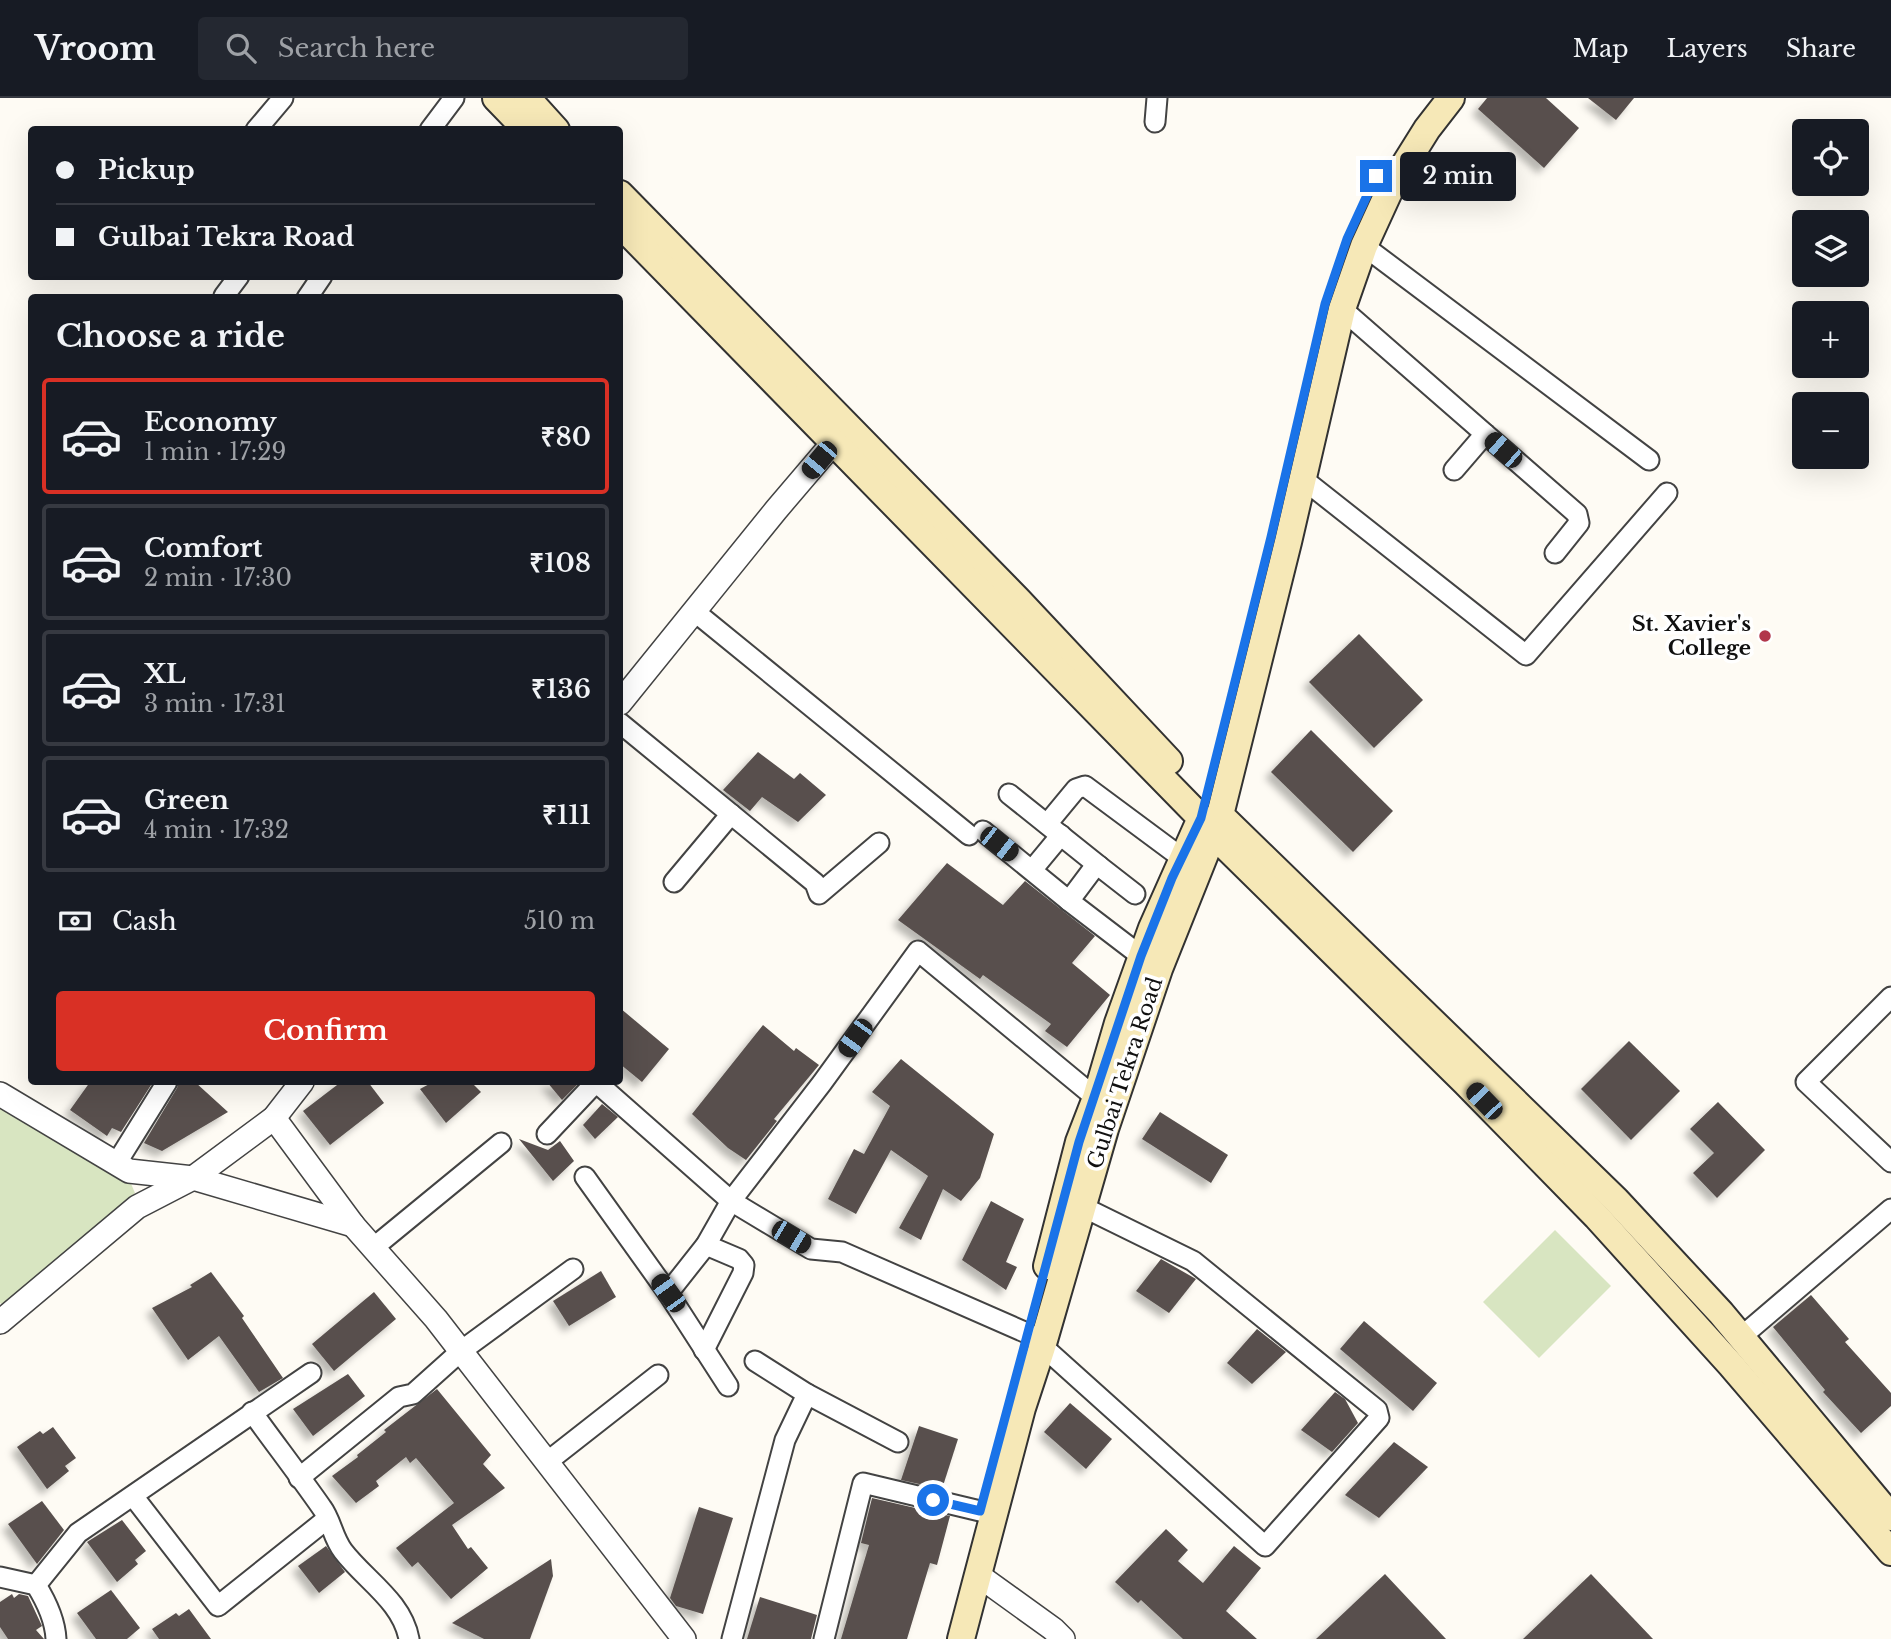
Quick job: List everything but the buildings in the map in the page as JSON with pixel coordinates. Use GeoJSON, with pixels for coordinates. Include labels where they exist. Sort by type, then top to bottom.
{"type":"FeatureCollection","features":[{"type":"Feature","properties":{"kind":"main road"},"geometry":{"type":"LineString","coordinates":[[496,98],[523,126]]}},
{"type":"Feature","properties":{"kind":"main road"},"geometry":{"type":"LineString","coordinates":[[527,98],[552,126]]}},
{"type":"Feature","properties":{"kind":"main road","name":"Gulbai Tekra Road"},"geometry":{"type":"LineString","coordinates":[[961,1639],[1022,1408],[1079,1142],[1096,1098],[1141,956],[1182,858],[1210,817],[1325,304],[1347,239],[1376,176],[1429,98]]}},
{"type":"Feature","properties":{"kind":"main road","name":"Gulbai Tekra Road"},"geometry":{"type":"LineString","coordinates":[[944,1639],[980,1511],[1035,1341],[1083,1207],[1105,1129],[1210,817],[1303,479],[1342,309],[1364,246],[1392,185],[1427,129],[1451,98]]}},
{"type":"Feature","properties":{"kind":"main road"},"geometry":{"type":"LineString","coordinates":[[623,197],[840,434],[1597,1217],[1731,1365],[1891,1552]]}},
{"type":"Feature","properties":{"kind":"main road"},"geometry":{"type":"LineString","coordinates":[[623,227],[840,434]]}},
{"type":"Feature","properties":{"kind":"main road"},"geometry":{"type":"LineString","coordinates":[[1210,817],[1616,1200],[1741,1337],[1891,1517]]}},
{"type":"Feature","properties":{"kind":"street"},"geometry":{"type":"LineString","coordinates":[[259,126],[283,98]]}},
{"type":"Feature","properties":{"kind":"street"},"geometry":{"type":"LineString","coordinates":[[433,126],[454,98]]}},
{"type":"Feature","properties":{"kind":"street"},"geometry":{"type":"LineString","coordinates":[[1156,122],[1157,98]]}},
{"type":"Feature","properties":{"kind":"street"},"geometry":{"type":"LineString","coordinates":[[1364,246],[1648,460]]}},
{"type":"Feature","properties":{"kind":"street"},"geometry":{"type":"LineString","coordinates":[[1342,309],[1577,514],[1579,523],[1555,553]]}},
{"type":"Feature","properties":{"kind":"street"},"geometry":{"type":"LineString","coordinates":[[623,699],[840,434]]}},
{"type":"Feature","properties":{"kind":"street"},"geometry":{"type":"LineString","coordinates":[[1454,470],[1485,434]]}},
{"type":"Feature","properties":{"kind":"street"},"geometry":{"type":"LineString","coordinates":[[1303,479],[1526,655],[1667,493]]}},
{"type":"Feature","properties":{"kind":"street"},"geometry":{"type":"LineString","coordinates":[[694,611],[976,833],[1032,870],[1141,956]]}},
{"type":"Feature","properties":{"kind":"street"},"geometry":{"type":"LineString","coordinates":[[623,725],[815,883],[819,894],[879,843]]}},
{"type":"Feature","properties":{"kind":"street"},"geometry":{"type":"LineString","coordinates":[[1032,870],[1076,789],[1085,786],[1182,858]]}},
{"type":"Feature","properties":{"kind":"street"},"geometry":{"type":"LineString","coordinates":[[1009,793],[1135,894]]}},
{"type":"Feature","properties":{"kind":"street"},"geometry":{"type":"LineString","coordinates":[[674,882],[731,814]]}},
{"type":"Feature","properties":{"kind":"street"},"geometry":{"type":"LineString","coordinates":[[1069,901],[1093,869],[1099,866]]}},
{"type":"Feature","properties":{"kind":"street"},"geometry":{"type":"LineString","coordinates":[[668,1293],[706,1245],[731,1201],[822,1083],[918,951],[1096,1098]]}},
{"type":"Feature","properties":{"kind":"street"},"geometry":{"type":"LineString","coordinates":[[1891,997],[1806,1082],[1891,1162]]}},
{"type":"Feature","properties":{"kind":"street"},"geometry":{"type":"LineString","coordinates":[[116,1164],[165,1085]]}},
{"type":"Feature","properties":{"kind":"street"},"geometry":{"type":"LineString","coordinates":[[0,1322],[137,1207],[193,1178],[274,1118],[300,1085]]}},
{"type":"Feature","properties":{"kind":"street"},"geometry":{"type":"LineString","coordinates":[[547,1134],[593,1085]]}},
{"type":"Feature","properties":{"kind":"street"},"geometry":{"type":"LineString","coordinates":[[599,1085],[731,1201],[811,1249],[842,1252],[1035,1341],[1265,1546],[1379,1418],[1377,1410],[1193,1261],[1083,1207]]}},
{"type":"Feature","properties":{"kind":"street"},"geometry":{"type":"LineString","coordinates":[[0,1094],[129,1171],[193,1178],[353,1225]]}},
{"type":"Feature","properties":{"kind":"street"},"geometry":{"type":"LineString","coordinates":[[274,1118],[353,1225],[436,1319],[684,1639]]}},
{"type":"Feature","properties":{"kind":"street"},"geometry":{"type":"LineString","coordinates":[[373,1248],[501,1143]]}},
{"type":"Feature","properties":{"kind":"street"},"geometry":{"type":"LineString","coordinates":[[585,1177],[668,1293],[728,1386]]}},
{"type":"Feature","properties":{"kind":"street"},"geometry":{"type":"LineString","coordinates":[[1741,1337],[1891,1209]]}},
{"type":"Feature","properties":{"kind":"street"},"geometry":{"type":"LineString","coordinates":[[704,1350],[743,1273],[744,1265],[739,1259],[706,1245]]}},
{"type":"Feature","properties":{"kind":"street"},"geometry":{"type":"LineString","coordinates":[[299,1478],[399,1397],[412,1394],[461,1351],[573,1269]]}},
{"type":"Feature","properties":{"kind":"street"},"geometry":{"type":"LineString","coordinates":[[755,1361],[807,1394],[898,1442]]}},
{"type":"Feature","properties":{"kind":"street"},"geometry":{"type":"LineString","coordinates":[[36,1585],[78,1533],[311,1373]]}},
{"type":"Feature","properties":{"kind":"street"},"geometry":{"type":"LineString","coordinates":[[547,1462],[659,1375]]}},
{"type":"Feature","properties":{"kind":"street"},"geometry":{"type":"LineString","coordinates":[[732,1639],[785,1440],[807,1394]]}},
{"type":"Feature","properties":{"kind":"street"},"geometry":{"type":"LineString","coordinates":[[252,1412],[324,1511],[347,1556],[360,1573],[387,1597],[407,1625],[409,1639]]}},
{"type":"Feature","properties":{"kind":"street"},"geometry":{"type":"LineString","coordinates":[[824,1639],[863,1483],[980,1511]]}},
{"type":"Feature","properties":{"kind":"street"},"geometry":{"type":"LineString","coordinates":[[133,1496],[218,1606],[327,1519]]}},
{"type":"Feature","properties":{"kind":"street"},"geometry":{"type":"LineString","coordinates":[[978,1575],[1063,1639]]}},
{"type":"Feature","properties":{"kind":"street"},"geometry":{"type":"LineString","coordinates":[[0,1577],[36,1585],[45,1599],[55,1626],[56,1639]]}},
{"type":"Feature","properties":{"kind":"green space"},"geometry":{"type":"Polygon","coordinates":[[[0,1101],[129,1179],[135,1193],[3,1305],[0,1303],[0,1101]]]}},
{"type":"Feature","properties":{"kind":"green space"},"geometry":{"type":"Polygon","coordinates":[[[1555,1230],[1611,1286],[1539,1358],[1483,1302],[1555,1230]]]}},
{"type":"Feature","properties":{"kind":"place","name":"St. Xavier's College"},"geometry":{"type":"Point","coordinates":[1765,636]}},
{"type":"Feature","properties":{"kind":"route"},"geometry":{"type":"LineString","coordinates":[[933,1500],[980,1511],[1079,1142],[1096,1098],[1141,956],[1172,878],[1201,818],[1271,537],[1325,304],[1347,239],[1376,176]]}}]}
